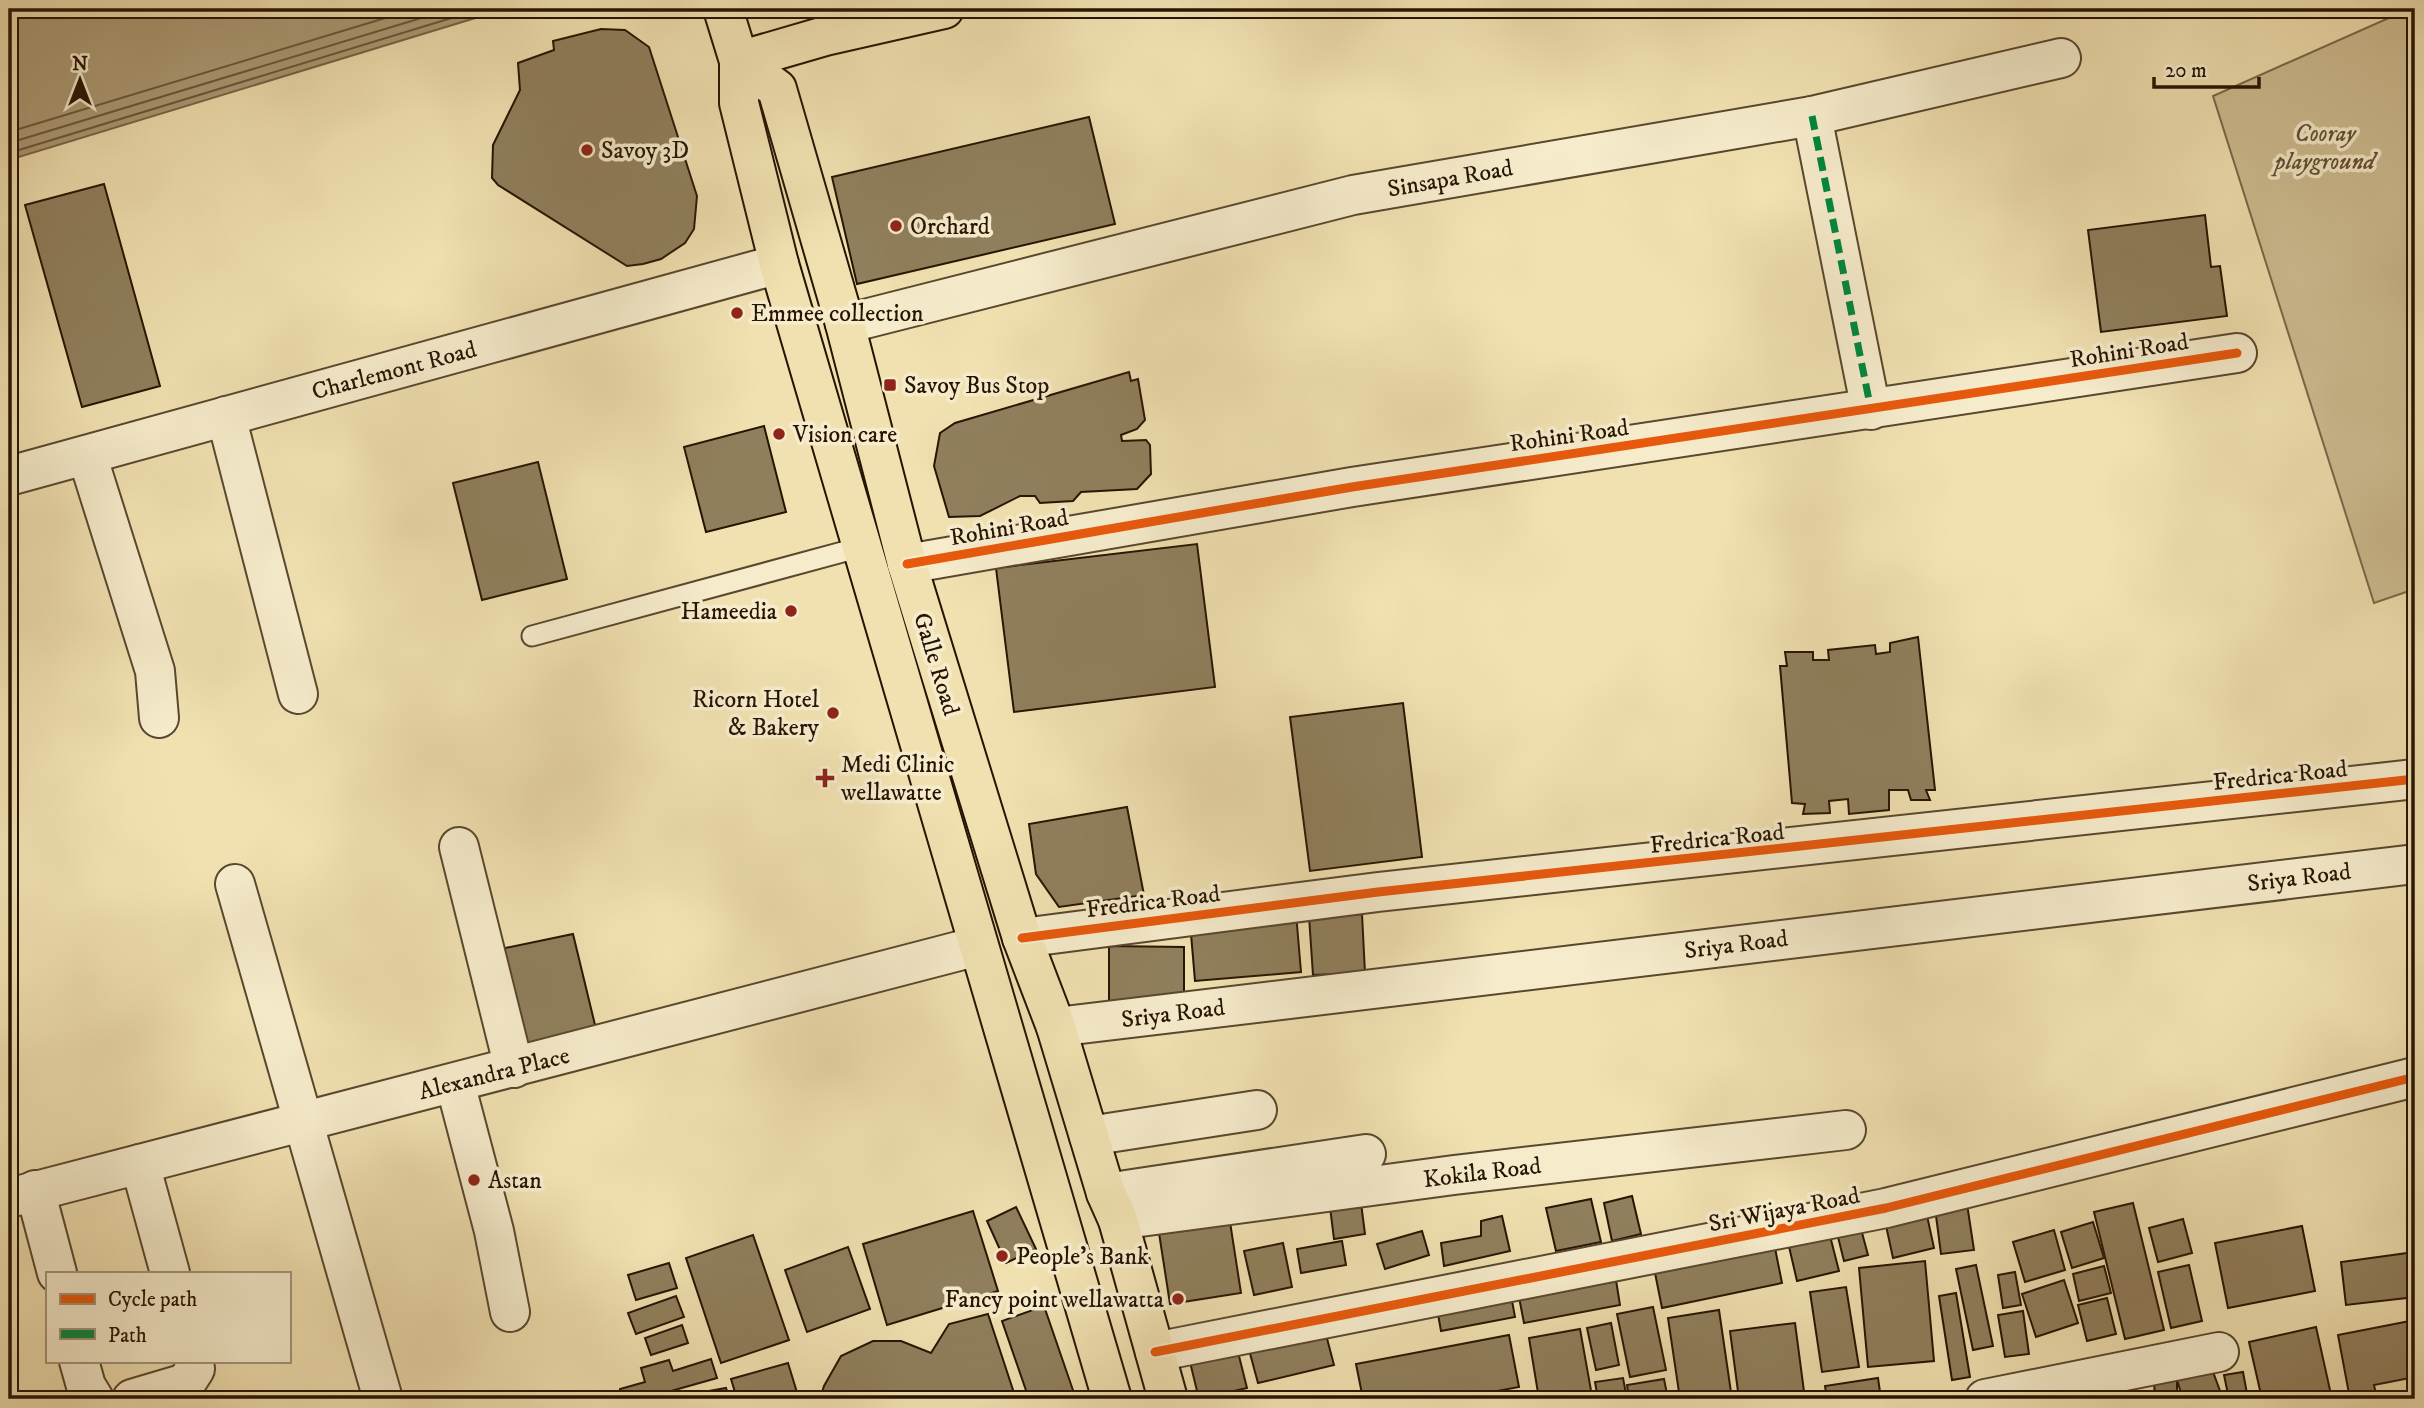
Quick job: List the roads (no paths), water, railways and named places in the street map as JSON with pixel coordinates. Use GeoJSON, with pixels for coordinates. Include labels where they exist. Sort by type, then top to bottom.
{"type":"FeatureCollection","features":[{"type":"Feature","properties":{"kind":"highway","name":"Galle Road"},"geometry":{"type":"LineString","coordinates":[[723,9],[738,61],[738,103],[779,264],[1111,1399]]}},
{"type":"Feature","properties":{"kind":"highway"},"geometry":{"type":"LineString","coordinates":[[738,61],[825,36],[944,9]]}},
{"type":"Feature","properties":{"kind":"highway","name":"Galle Road"},"geometry":{"type":"LineString","coordinates":[[738,61],[777,89],[845,324],[907,564],[1023,938],[1056,1027],[1168,1399]]}},
{"type":"Feature","properties":{"kind":"highway"},"geometry":{"type":"LineString","coordinates":[[911,716],[949,702]]}},
{"type":"Feature","properties":{"kind":"street","name":"Sinsapa Road"},"geometry":{"type":"LineString","coordinates":[[845,324],[1353,195],[1812,116],[2061,58]]}},
{"type":"Feature","properties":{"kind":"street"},"geometry":{"type":"LineString","coordinates":[[1812,116],[1871,410]]}},
{"type":"Feature","properties":{"kind":"street","name":"Charlemont Road"},"geometry":{"type":"LineString","coordinates":[[9,476],[779,264]]}},
{"type":"Feature","properties":{"kind":"street","name":"Rohini Road"},"geometry":{"type":"LineString","coordinates":[[907,564],[1352,487],[2238,353]]}},
{"type":"Feature","properties":{"kind":"street"},"geometry":{"type":"LineString","coordinates":[[226,416],[298,694]]}},
{"type":"Feature","properties":{"kind":"street"},"geometry":{"type":"LineString","coordinates":[[87,455],[155,671],[159,718]]}},
{"type":"Feature","properties":{"kind":"street","name":"Fredrica Road"},"geometry":{"type":"LineString","coordinates":[[1023,938],[1378,892],[2415,779]]}},
{"type":"Feature","properties":{"kind":"street"},"geometry":{"type":"LineString","coordinates":[[459,847],[514,1068]]}},
{"type":"Feature","properties":{"kind":"street","name":"Sriya Road"},"geometry":{"type":"LineString","coordinates":[[1056,1027],[2415,864]]}},
{"type":"Feature","properties":{"kind":"street"},"geometry":{"type":"LineString","coordinates":[[235,884],[383,1399]]}},
{"type":"Feature","properties":{"kind":"street","name":"Alexandra Place"},"geometry":{"type":"LineString","coordinates":[[22,1194],[978,946]]}},
{"type":"Feature","properties":{"kind":"street","name":"Sri Wijaya Road"},"geometry":{"type":"LineString","coordinates":[[1155,1352],[1886,1208],[2415,1077]]}},
{"type":"Feature","properties":{"kind":"street"},"geometry":{"type":"LineString","coordinates":[[455,1083],[494,1231],[510,1312]]}},
{"type":"Feature","properties":{"kind":"street"},"geometry":{"type":"LineString","coordinates":[[1089,1136],[1256,1110]]}},
{"type":"Feature","properties":{"kind":"street","name":"Kokila Road"},"geometry":{"type":"LineString","coordinates":[[1112,1207],[1454,1175],[1846,1129]]}},
{"type":"Feature","properties":{"kind":"street"},"geometry":{"type":"LineString","coordinates":[[1112,1207],[1366,1154]]}},
{"type":"Feature","properties":{"kind":"street"},"geometry":{"type":"LineString","coordinates":[[140,1164],[170,1272]]}},
{"type":"Feature","properties":{"kind":"street"},"geometry":{"type":"LineString","coordinates":[[22,1194],[57,1272]]}},
{"type":"Feature","properties":{"kind":"street"},"geometry":{"type":"LineString","coordinates":[[1985,1399],[2219,1352]]}},
{"type":"Feature","properties":{"kind":"street"},"geometry":{"type":"LineString","coordinates":[[79,1362],[86,1386],[94,1399]]}},
{"type":"Feature","properties":{"kind":"street"},"geometry":{"type":"LineString","coordinates":[[132,1399],[186,1383],[195,1369],[194,1362]]}},
{"type":"Feature","properties":{"kind":"lane"},"geometry":{"type":"LineString","coordinates":[[532,636],[861,547]]}},
{"type":"Feature","properties":{"kind":"water"},"geometry":{"type":"Polygon","coordinates":[[[505,9],[9,160],[9,10],[505,9]]]}},
{"type":"Feature","properties":{"kind":"place","name":"Savoy 3D"},"geometry":{"type":"Point","coordinates":[587,150]}},
{"type":"Feature","properties":{"kind":"place","name":"Orchard"},"geometry":{"type":"Point","coordinates":[896,226]}},
{"type":"Feature","properties":{"kind":"place","name":"Emmee collection"},"geometry":{"type":"Point","coordinates":[737,313]}},
{"type":"Feature","properties":{"kind":"place","name":"Savoy Bus Stop"},"geometry":{"type":"Point","coordinates":[890,385]}},
{"type":"Feature","properties":{"kind":"place","name":"Vision care"},"geometry":{"type":"Point","coordinates":[779,434]}},
{"type":"Feature","properties":{"kind":"place","name":"Hameedia"},"geometry":{"type":"Point","coordinates":[791,611]}},
{"type":"Feature","properties":{"kind":"place","name":"Ricorn Hotel & Bakery"},"geometry":{"type":"Point","coordinates":[833,713]}},
{"type":"Feature","properties":{"kind":"place","name":"Medi Clinic wellawatte"},"geometry":{"type":"Point","coordinates":[825,778]}},
{"type":"Feature","properties":{"kind":"place","name":"Astan"},"geometry":{"type":"Point","coordinates":[474,1180]}},
{"type":"Feature","properties":{"kind":"place","name":"People's Bank"},"geometry":{"type":"Point","coordinates":[1002,1256]}},
{"type":"Feature","properties":{"kind":"place","name":"Fancy point wellawatta"},"geometry":{"type":"Point","coordinates":[1178,1299]}},
{"type":"Feature","properties":{"kind":"park label","name":"Cooray playground"},"geometry":{"type":"Point","coordinates":[2325,147]}}]}
